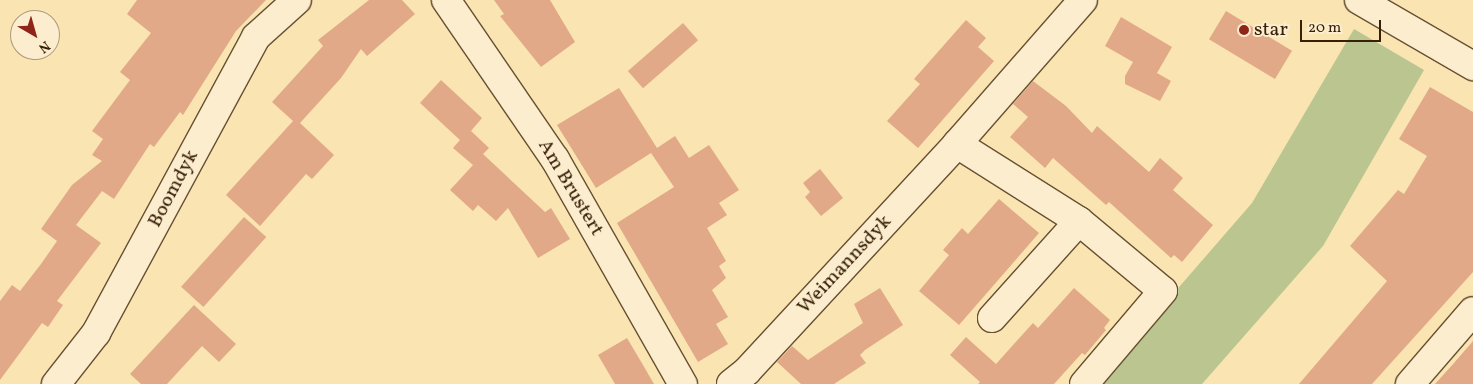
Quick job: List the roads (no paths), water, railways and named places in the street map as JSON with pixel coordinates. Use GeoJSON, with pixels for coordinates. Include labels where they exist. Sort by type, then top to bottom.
{"type":"FeatureCollection","features":[{"type":"Feature","properties":{"kind":"street","name":"Boomdyk"},"geometry":{"type":"LineString","coordinates":[[56,384],[96,333],[256,37],[297,0]]}},
{"type":"Feature","properties":{"kind":"street","name":"Am Brustert"},"geometry":{"type":"LineString","coordinates":[[446,0],[555,159],[683,384]]}},
{"type":"Feature","properties":{"kind":"street","name":"Weimannsdyk"},"geometry":{"type":"LineString","coordinates":[[731,384],[747,371],[957,144],[1083,0]]}},
{"type":"Feature","properties":{"kind":"street"},"geometry":{"type":"LineString","coordinates":[[1359,0],[1473,66]]}},
{"type":"Feature","properties":{"kind":"street"},"geometry":{"type":"LineString","coordinates":[[957,144],[1079,220],[1163,291],[1084,384]]}},
{"type":"Feature","properties":{"kind":"street"},"geometry":{"type":"LineString","coordinates":[[992,318],[1079,220]]}},
{"type":"Feature","properties":{"kind":"street"},"geometry":{"type":"LineString","coordinates":[[1410,384],[1473,311]]}},
{"type":"Feature","properties":{"kind":"place","name":"star"},"geometry":{"type":"Point","coordinates":[1244,30]}}]}
